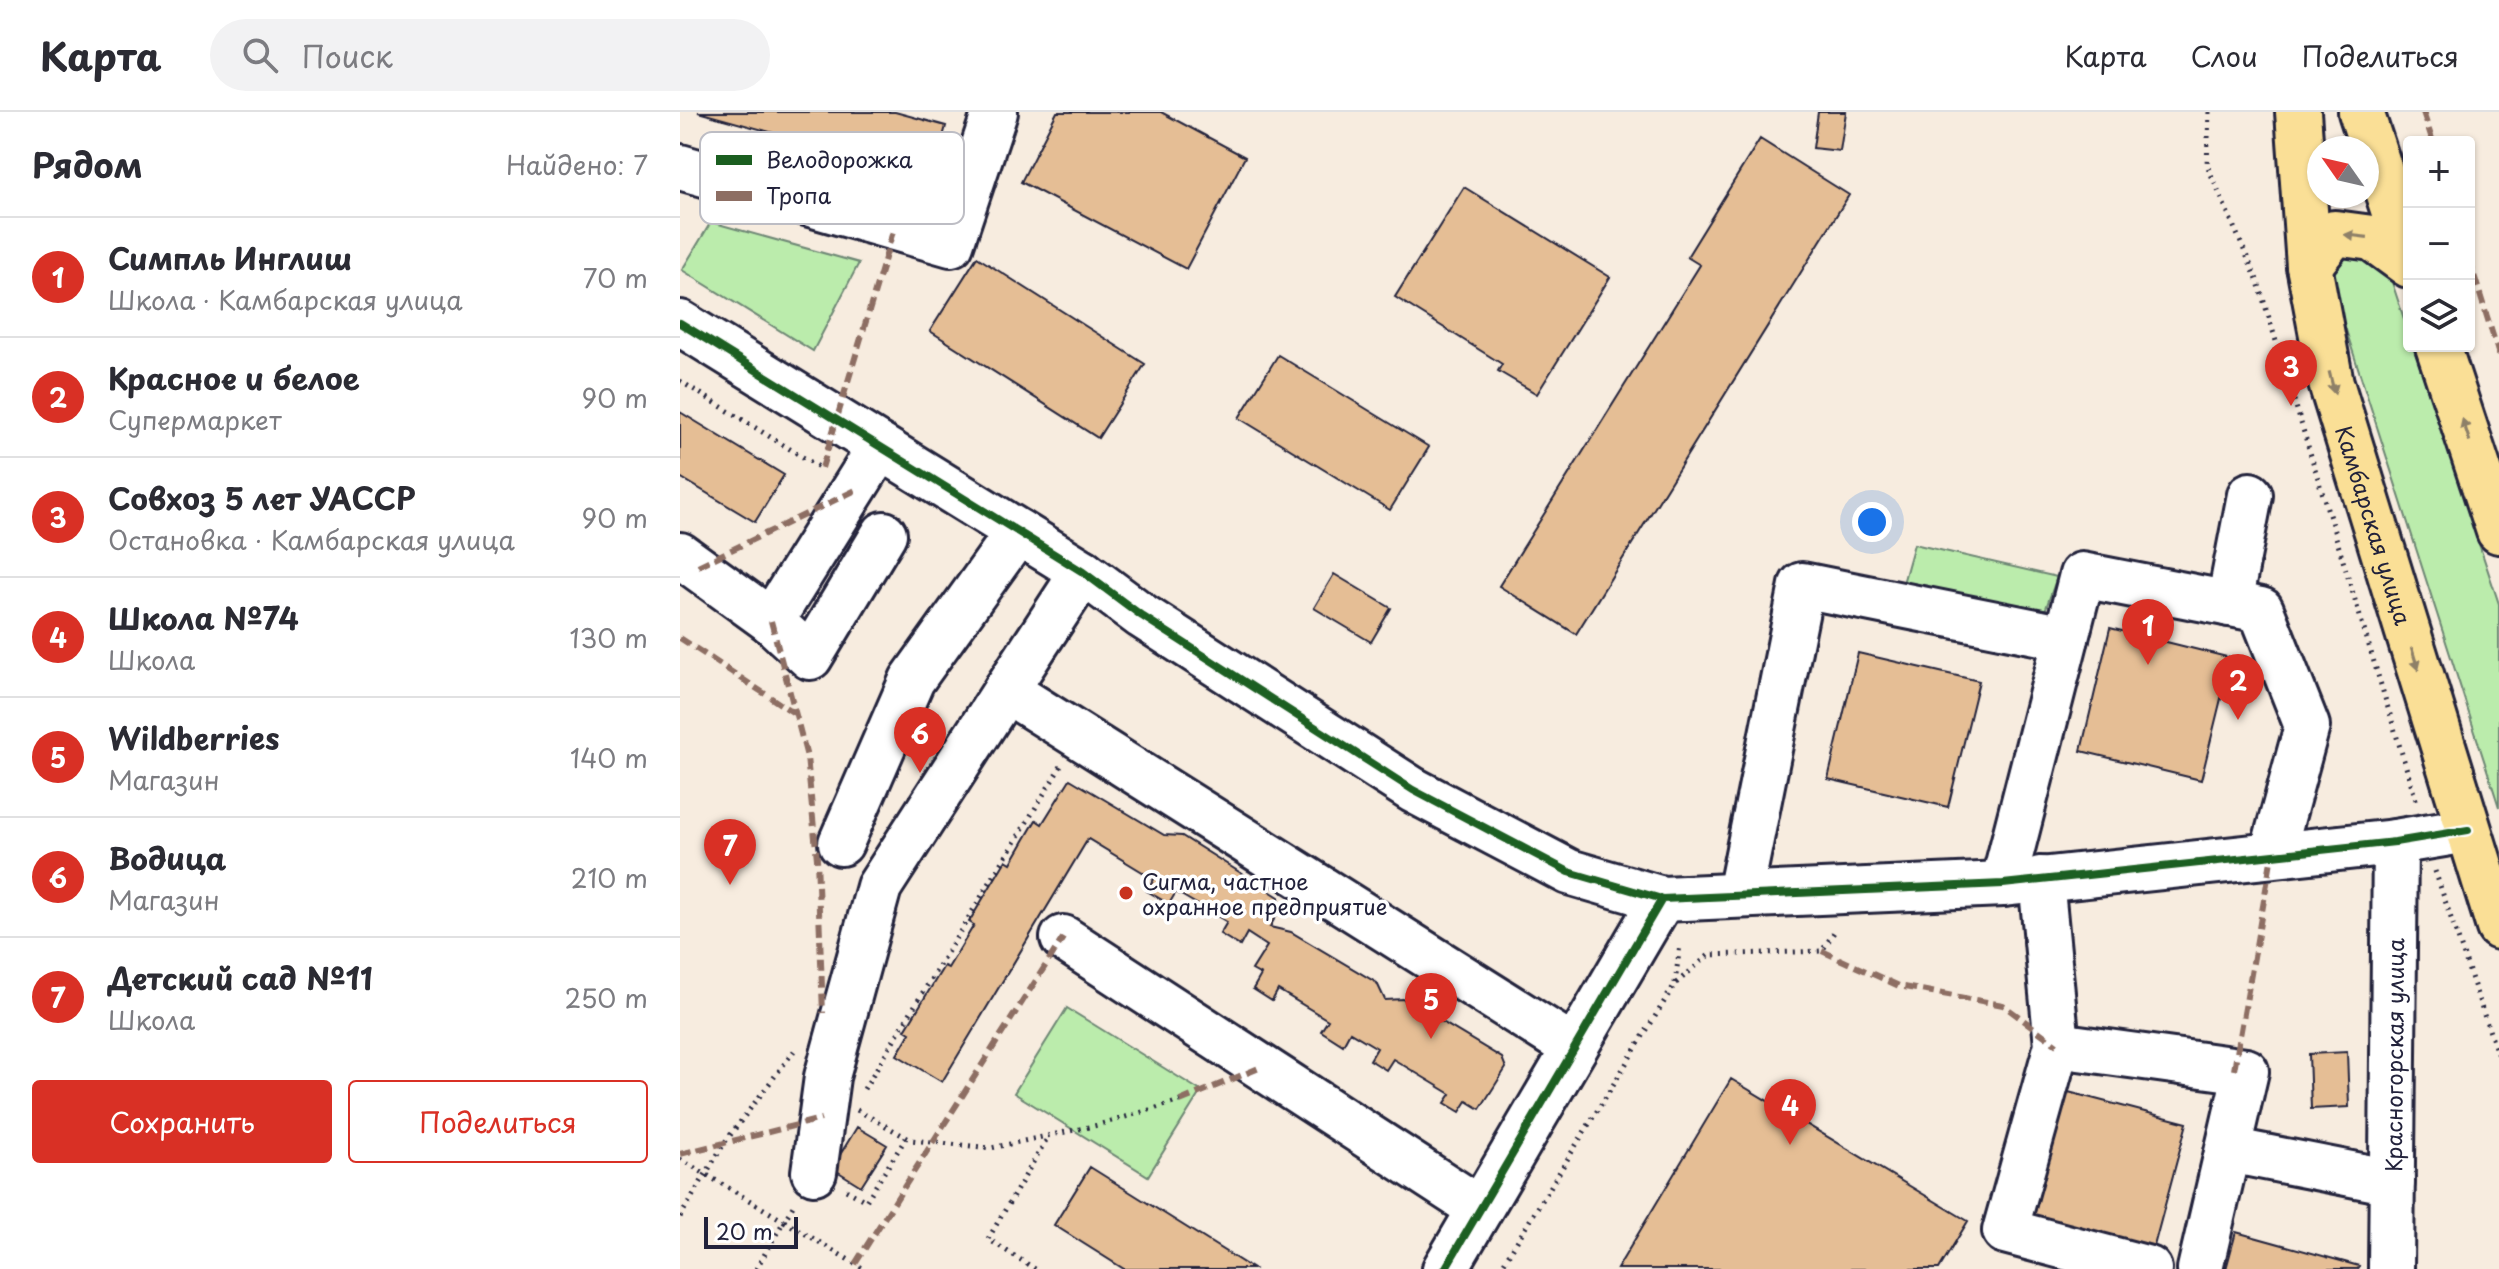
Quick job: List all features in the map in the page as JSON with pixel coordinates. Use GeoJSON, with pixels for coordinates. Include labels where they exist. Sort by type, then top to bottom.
{"type":"FeatureCollection","features":[{"type":"Feature","properties":{"kind":"main road","name":"Камбарская улица"},"geometry":{"type":"LineString","coordinates":[[2298,112],[2309,266],[2331,383],[2499,927]]}},
{"type":"Feature","properties":{"kind":"main road"},"geometry":{"type":"LineString","coordinates":[[2362,112],[2403,239]]}},
{"type":"Feature","properties":{"kind":"main road"},"geometry":{"type":"LineString","coordinates":[[2309,266],[2335,233],[2372,238],[2403,261]]}},
{"type":"Feature","properties":{"kind":"main road"},"geometry":{"type":"LineString","coordinates":[[2440,352],[2499,531]]}},
{"type":"Feature","properties":{"kind":"street"},"geometry":{"type":"LineString","coordinates":[[964,205],[995,112]]}},
{"type":"Feature","properties":{"kind":"street"},"geometry":{"type":"LineString","coordinates":[[2349,112],[2362,112]]}},
{"type":"Feature","properties":{"kind":"street"},"geometry":{"type":"LineString","coordinates":[[680,167],[700,173]]}},
{"type":"Feature","properties":{"kind":"street"},"geometry":{"type":"LineString","coordinates":[[881,224],[951,244],[958,224]]}},
{"type":"Feature","properties":{"kind":"street"},"geometry":{"type":"LineString","coordinates":[[680,323],[1083,572],[1142,616],[1413,790],[1569,872],[1662,899],[2022,881],[2272,855],[2394,861],[2468,830]]}},
{"type":"Feature","properties":{"kind":"street"},"geometry":{"type":"LineString","coordinates":[[771,621],[856,490],[880,447]]}},
{"type":"Feature","properties":{"kind":"street"},"geometry":{"type":"LineString","coordinates":[[2229,604],[2250,495]]}},
{"type":"Feature","properties":{"kind":"street"},"geometry":{"type":"LineString","coordinates":[[841,843],[912,680],[1018,532]]}},
{"type":"Feature","properties":{"kind":"street"},"geometry":{"type":"LineString","coordinates":[[680,555],[771,621],[810,657],[884,534]]}},
{"type":"Feature","properties":{"kind":"street"},"geometry":{"type":"LineString","coordinates":[[814,1172],[827,1077],[879,887],[1083,572]]}},
{"type":"Feature","properties":{"kind":"street"},"geometry":{"type":"LineString","coordinates":[[2149,1269],[2005,1231],[2057,1045],[2022,881],[2066,638],[2082,575],[2261,610],[2307,726],[2272,855]]}},
{"type":"Feature","properties":{"kind":"street"},"geometry":{"type":"LineString","coordinates":[[1740,894],[1802,585],[2066,638]]}},
{"type":"Feature","properties":{"kind":"street"},"geometry":{"type":"LineString","coordinates":[[1006,690],[1574,1048]]}},
{"type":"Feature","properties":{"kind":"street","name":"Красногорская улица"},"geometry":{"type":"LineString","coordinates":[[2391,1269],[2394,861]]}},
{"type":"Feature","properties":{"kind":"street"},"geometry":{"type":"LineString","coordinates":[[1445,1269],[1662,899]]}},
{"type":"Feature","properties":{"kind":"street"},"geometry":{"type":"LineString","coordinates":[[1063,938],[1480,1209]]}},
{"type":"Feature","properties":{"kind":"street"},"geometry":{"type":"LineString","coordinates":[[2057,1045],[2246,1071],[2200,1269]]}},
{"type":"Feature","properties":{"kind":"street"},"geometry":{"type":"LineString","coordinates":[[2229,1150],[2392,1182]]}},
{"type":"Feature","properties":{"kind":"path"},"geometry":{"type":"LineString","coordinates":[[2209,112],[2207,165],[2258,282],[2415,796]]}},
{"type":"Feature","properties":{"kind":"path"},"geometry":{"type":"LineString","coordinates":[[680,381],[856,490]]}},
{"type":"Feature","properties":{"kind":"path"},"geometry":{"type":"LineString","coordinates":[[861,1094],[1079,738]]}},
{"type":"Feature","properties":{"kind":"path"},"geometry":{"type":"LineString","coordinates":[[2394,861],[2439,886],[2499,1059]]}},
{"type":"Feature","properties":{"kind":"path"},"geometry":{"type":"LineString","coordinates":[[1500,1269],[1675,984],[1709,955],[1822,951],[1841,922]]}},
{"type":"Feature","properties":{"kind":"path"},"geometry":{"type":"LineString","coordinates":[[680,1217],[725,1142],[796,1048]]}},
{"type":"Feature","properties":{"kind":"path"},"geometry":{"type":"LineString","coordinates":[[845,1120],[853,1107],[907,1138],[991,1148],[1180,1101]]}},
{"type":"Feature","properties":{"kind":"path"},"geometry":{"type":"LineString","coordinates":[[1035,1269],[988,1239],[1048,1135]]}},
{"type":"Feature","properties":{"kind":"path"},"geometry":{"type":"LineString","coordinates":[[756,1269],[814,1172],[866,1201],[907,1138]]}},
{"type":"Feature","properties":{"kind":"path"},"geometry":{"type":"LineString","coordinates":[[680,1159],[864,1269]]}},
{"type":"Feature","properties":{"kind":"green space"},"geometry":{"type":"Polygon","coordinates":[[[710,224],[859,263],[813,351],[682,270],[710,224]]]}},
{"type":"Feature","properties":{"kind":"green space"},"geometry":{"type":"Polygon","coordinates":[[[2346,248],[2388,270],[2403,316],[2403,352],[2415,352],[2499,604],[2499,807],[2336,299],[2332,271],[2346,248]]]}},
{"type":"Feature","properties":{"kind":"green space"},"geometry":{"type":"Polygon","coordinates":[[[1914,544],[2057,577],[2041,622],[1902,587],[1914,544]]]}},
{"type":"Feature","properties":{"kind":"green space"},"geometry":{"type":"Polygon","coordinates":[[[1067,1008],[1201,1091],[1148,1176],[1014,1093],[1067,1008]]]}},
{"type":"Feature","properties":{"kind":"building"},"geometry":{"type":"Polygon","coordinates":[[[698,112],[895,112],[946,126],[944,132],[770,132],[698,112]]]}},
{"type":"Feature","properties":{"kind":"building"},"geometry":{"type":"Polygon","coordinates":[[[1057,112],[1161,112],[1245,157],[1186,269],[1021,182],[1057,112]]]}},
{"type":"Feature","properties":{"kind":"building"},"geometry":{"type":"Polygon","coordinates":[[[1818,112],[1846,112],[1840,151],[1813,148],[1818,112]]]}},
{"type":"Feature","properties":{"kind":"building"},"geometry":{"type":"Polygon","coordinates":[[[1760,139],[1849,195],[1576,634],[1499,586],[1700,265],[1687,257],[1760,139]]]}},
{"type":"Feature","properties":{"kind":"building"},"geometry":{"type":"Polygon","coordinates":[[[1464,187],[1610,277],[1537,394],[1498,371],[1502,364],[1395,297],[1464,187]]]}},
{"type":"Feature","properties":{"kind":"building"},"geometry":{"type":"Polygon","coordinates":[[[977,257],[1145,364],[1098,438],[930,331],[977,257]]]}},
{"type":"Feature","properties":{"kind":"building"},"geometry":{"type":"Polygon","coordinates":[[[1278,355],[1429,447],[1390,510],[1239,418],[1278,355]]]}},
{"type":"Feature","properties":{"kind":"building"},"geometry":{"type":"Polygon","coordinates":[[[680,412],[784,475],[755,522],[680,477],[680,412]]]}},
{"type":"Feature","properties":{"kind":"building"},"geometry":{"type":"Polygon","coordinates":[[[1334,574],[1391,608],[1371,642],[1314,608],[1334,574]]]}},
{"type":"Feature","properties":{"kind":"building"},"geometry":{"type":"Polygon","coordinates":[[[2110,628],[2231,658],[2201,780],[2081,751],[2110,628]]]}},
{"type":"Feature","properties":{"kind":"building"},"geometry":{"type":"Polygon","coordinates":[[[1858,653],[1979,681],[1948,807],[1828,779],[1858,653]]]}},
{"type":"Feature","properties":{"kind":"building"},"geometry":{"type":"Polygon","coordinates":[[[1070,779],[1164,835],[1182,836],[1279,897],[1280,908],[1270,927],[1291,932],[1377,983],[1385,1000],[1404,999],[1502,1058],[1506,1068],[1480,1109],[1467,1101],[1460,1112],[1445,1103],[1451,1094],[1393,1059],[1386,1070],[1370,1060],[1377,1048],[1350,1032],[1343,1045],[1321,1031],[1328,1020],[1278,990],[1272,1001],[1253,989],[1261,975],[1252,970],[1267,946],[1247,933],[1240,946],[1220,934],[1227,922],[1176,892],[1169,904],[1147,891],[1154,879],[1088,839],[942,1082],[897,1055],[910,1033],[905,1030],[944,966],[948,968],[974,925],[969,922],[1006,860],[1011,863],[1036,820],[1042,824],[1070,779]]]}},
{"type":"Feature","properties":{"kind":"building"},"geometry":{"type":"Polygon","coordinates":[[[2347,1052],[2349,1107],[2311,1109],[2309,1054],[2347,1052]]]}},
{"type":"Feature","properties":{"kind":"building"},"geometry":{"type":"Polygon","coordinates":[[[1731,1079],[1968,1221],[1939,1269],[1617,1269],[1731,1079]]]}},
{"type":"Feature","properties":{"kind":"building"},"geometry":{"type":"Polygon","coordinates":[[[2057,1089],[2187,1123],[2150,1261],[2032,1223],[2038,1200],[2028,1198],[2057,1089]]]}},
{"type":"Feature","properties":{"kind":"building"},"geometry":{"type":"Polygon","coordinates":[[[857,1127],[887,1145],[861,1186],[832,1168],[857,1127]]]}},
{"type":"Feature","properties":{"kind":"building"},"geometry":{"type":"Polygon","coordinates":[[[1090,1167],[1253,1269],[1124,1269],[1054,1225],[1090,1167]]]}},
{"type":"Feature","properties":{"kind":"building"},"geometry":{"type":"Polygon","coordinates":[[[2236,1232],[2359,1266],[2358,1269],[2226,1269],[2236,1232]]]}},
{"type":"Feature","properties":{"kind":"marked path"},"geometry":{"type":"LineString","coordinates":[[2423,112],[2431,136]]}},
{"type":"Feature","properties":{"kind":"marked path"},"geometry":{"type":"LineString","coordinates":[[822,468],[894,228]]}},
{"type":"Feature","properties":{"kind":"marked path"},"geometry":{"type":"LineString","coordinates":[[2475,278],[2499,355]]}},
{"type":"Feature","properties":{"kind":"marked path"},"geometry":{"type":"LineString","coordinates":[[698,566],[856,490]]}},
{"type":"Feature","properties":{"kind":"marked path"},"geometry":{"type":"LineString","coordinates":[[771,621],[807,757],[817,859],[823,1013]]}},
{"type":"Feature","properties":{"kind":"marked path"},"geometry":{"type":"LineString","coordinates":[[680,638],[794,713]]}},
{"type":"Feature","properties":{"kind":"marked path"},"geometry":{"type":"LineString","coordinates":[[2234,1070],[2272,855]]}},
{"type":"Feature","properties":{"kind":"marked path"},"geometry":{"type":"LineString","coordinates":[[855,1264],[1063,938]]}},
{"type":"Feature","properties":{"kind":"marked path"},"geometry":{"type":"LineString","coordinates":[[1822,951],[1899,986],[2003,1005],[2057,1045]]}},
{"type":"Feature","properties":{"kind":"marked path"},"geometry":{"type":"LineString","coordinates":[[1180,1101],[1259,1068]]}},
{"type":"Feature","properties":{"kind":"marked path"},"geometry":{"type":"LineString","coordinates":[[680,1154],[821,1119]]}},
{"type":"Feature","properties":{"kind":"cycle path"},"geometry":{"type":"LineString","coordinates":[[680,323],[1083,572],[1142,616],[1413,790],[1569,872],[1662,899],[2003,884],[2395,842],[2468,830]]}},
{"type":"Feature","properties":{"kind":"cycle path"},"geometry":{"type":"LineString","coordinates":[[1445,1269],[1662,899]]}},
{"type":"Feature","properties":{"kind":"place","name":"Совхоз 5 лет УАССР"},"geometry":{"type":"Point","coordinates":[2291,406]}},
{"type":"Feature","properties":{"kind":"place","name":"Симпль Инглиш"},"geometry":{"type":"Point","coordinates":[2148,665]}},
{"type":"Feature","properties":{"kind":"place","name":"Красное и белое"},"geometry":{"type":"Point","coordinates":[2238,720]}},
{"type":"Feature","properties":{"kind":"place","name":"Водица"},"geometry":{"type":"Point","coordinates":[920,773]}},
{"type":"Feature","properties":{"kind":"place","name":"Детский сад №11"},"geometry":{"type":"Point","coordinates":[730,885]}},
{"type":"Feature","properties":{"kind":"place","name":"Сигма, частное охранное предприятие"},"geometry":{"type":"Point","coordinates":[1126,893]}},
{"type":"Feature","properties":{"kind":"place","name":"Wildberries"},"geometry":{"type":"Point","coordinates":[1431,1039]}},
{"type":"Feature","properties":{"kind":"place","name":"Школа №74"},"geometry":{"type":"Point","coordinates":[1790,1145]}}]}
